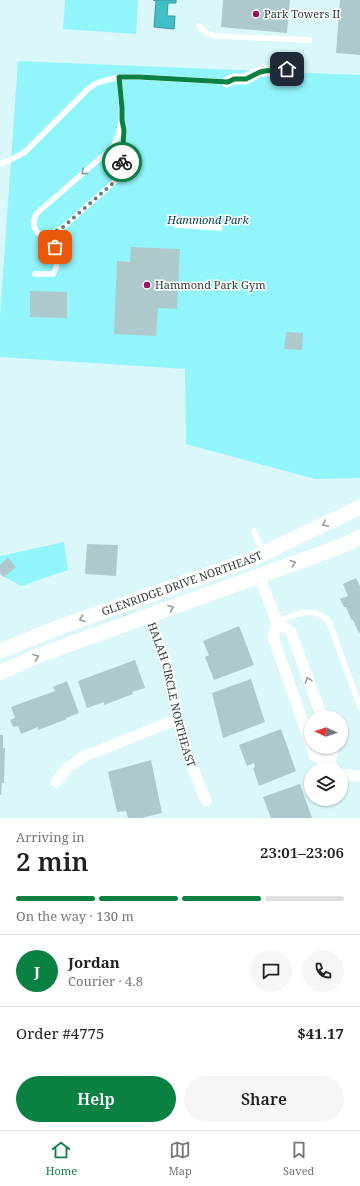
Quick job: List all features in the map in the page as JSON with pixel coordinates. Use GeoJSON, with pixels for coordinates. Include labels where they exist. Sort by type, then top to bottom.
{"type":"FeatureCollection","features":[{"type":"Feature","properties":{"kind":"main road","name":"GLENRIDGE DRIVE NORTHEAST"},"geometry":{"type":"LineString","coordinates":[[0,651],[57,628],[247,560],[360,507]]}},
{"type":"Feature","properties":{"kind":"main road","name":"GLENRIDGE DRIVE NORTHEAST"},"geometry":{"type":"LineString","coordinates":[[0,673],[37,656],[259,576],[360,537]]}},
{"type":"Feature","properties":{"kind":"street"},"geometry":{"type":"LineString","coordinates":[[228,82],[234,79],[246,79],[260,72],[287,69]]}},
{"type":"Feature","properties":{"kind":"street"},"geometry":{"type":"LineString","coordinates":[[259,576],[277,622],[291,632],[319,710]]}},
{"type":"Feature","properties":{"kind":"street","name":"HALAH CIRCLE NORTHEAST"},"geometry":{"type":"LineString","coordinates":[[149,616],[166,663],[178,719],[188,756],[206,801]]}},
{"type":"Feature","properties":{"kind":"street"},"geometry":{"type":"LineString","coordinates":[[277,622],[273,637],[304,726]]}},
{"type":"Feature","properties":{"kind":"street"},"geometry":{"type":"LineString","coordinates":[[56,782],[67,768],[83,757],[178,719]]}},
{"type":"Feature","properties":{"kind":"street"},"geometry":{"type":"LineString","coordinates":[[314,754],[324,762]]}},
{"type":"Feature","properties":{"kind":"street"},"geometry":{"type":"LineString","coordinates":[[348,775],[360,776]]}},
{"type":"Feature","properties":{"kind":"lane"},"geometry":{"type":"LineString","coordinates":[[199,26],[207,33],[215,36],[309,40]]}},
{"type":"Feature","properties":{"kind":"lane"},"geometry":{"type":"LineString","coordinates":[[49,240],[56,231],[62,228],[121,176],[124,130],[119,77]]}},
{"type":"Feature","properties":{"kind":"lane"},"geometry":{"type":"LineString","coordinates":[[0,164],[25,152],[88,90],[95,84],[111,78],[139,77],[228,82]]}},
{"type":"Feature","properties":{"kind":"lane"},"geometry":{"type":"LineString","coordinates":[[35,274],[53,274],[57,261],[57,254],[55,247],[49,240],[39,235],[34,227],[34,218],[37,213],[112,148],[122,120]]}},
{"type":"Feature","properties":{"kind":"lane"},"geometry":{"type":"LineString","coordinates":[[176,225],[220,228]]}},
{"type":"Feature","properties":{"kind":"lane"},"geometry":{"type":"LineString","coordinates":[[254,531],[264,553]]}},
{"type":"Feature","properties":{"kind":"lane"},"geometry":{"type":"LineString","coordinates":[[277,622],[306,612],[316,612],[323,615],[329,622],[360,707]]}},
{"type":"Feature","properties":{"kind":"green space"},"geometry":{"type":"Polygon","coordinates":[[[65,0],[138,0],[136,34],[63,29],[65,0]]]}},
{"type":"Feature","properties":{"kind":"green space","name":"Hammond Park"},"geometry":{"type":"Polygon","coordinates":[[[18,61],[360,75],[360,478],[315,479],[186,444],[185,369],[0,357],[0,316],[18,61]]]}},
{"type":"Feature","properties":{"kind":"green space"},"geometry":{"type":"Polygon","coordinates":[[[64,542],[68,570],[21,586],[1,575],[0,556],[64,542]]]}},
{"type":"Feature","properties":{"kind":"shaded area"},"geometry":{"type":"Polygon","coordinates":[[[153,0],[176,0],[176,3],[168,3],[167,16],[175,16],[174,29],[154,27],[156,1],[153,0]]]}},
{"type":"Feature","properties":{"kind":"building","name":"Park Towers II"},"geometry":{"type":"Polygon","coordinates":[[[223,0],[290,0],[287,33],[221,27],[223,0]]]}},
{"type":"Feature","properties":{"kind":"building"},"geometry":{"type":"Polygon","coordinates":[[[340,0],[360,0],[360,55],[336,53],[340,0]]]}},
{"type":"Feature","properties":{"kind":"building","name":"Hammond Park Gym"},"geometry":{"type":"Polygon","coordinates":[[[131,247],[180,249],[177,309],[158,308],[156,336],[114,334],[117,261],[130,262],[131,247]]]}},
{"type":"Feature","properties":{"kind":"building"},"geometry":{"type":"Polygon","coordinates":[[[30,291],[67,292],[67,318],[30,317],[30,291]]]}},
{"type":"Feature","properties":{"kind":"building"},"geometry":{"type":"Polygon","coordinates":[[[286,332],[303,333],[302,350],[284,349],[286,332]]]}},
{"type":"Feature","properties":{"kind":"building"},"geometry":{"type":"Polygon","coordinates":[[[87,544],[118,545],[116,576],[85,574],[87,544]]]}},
{"type":"Feature","properties":{"kind":"building"},"geometry":{"type":"Polygon","coordinates":[[[8,558],[16,567],[4,577],[0,573],[0,565],[8,558]]]}},
{"type":"Feature","properties":{"kind":"building"},"geometry":{"type":"Polygon","coordinates":[[[356,578],[360,586],[359,633],[346,607],[344,607],[340,599],[348,596],[343,584],[356,578]]]}},
{"type":"Feature","properties":{"kind":"building"},"geometry":{"type":"Polygon","coordinates":[[[239,626],[254,665],[214,680],[205,657],[209,655],[203,641],[239,626]]]}},
{"type":"Feature","properties":{"kind":"building"},"geometry":{"type":"Polygon","coordinates":[[[135,660],[145,688],[132,692],[133,694],[104,705],[104,702],[87,708],[78,681],[135,660]]]}},
{"type":"Feature","properties":{"kind":"building"},"geometry":{"type":"Polygon","coordinates":[[[251,679],[265,722],[223,738],[212,693],[251,679]]]}},
{"type":"Feature","properties":{"kind":"building"},"geometry":{"type":"Polygon","coordinates":[[[67,681],[79,713],[38,730],[38,727],[21,734],[18,726],[13,727],[10,720],[15,718],[11,707],[55,691],[53,687],[67,681]]]}},
{"type":"Feature","properties":{"kind":"building"},"geometry":{"type":"Polygon","coordinates":[[[281,729],[296,771],[259,786],[253,768],[255,767],[254,763],[247,766],[239,745],[281,729]]]}},
{"type":"Feature","properties":{"kind":"building"},"geometry":{"type":"Polygon","coordinates":[[[0,735],[3,735],[3,748],[5,748],[4,783],[2,783],[1,795],[0,795],[0,735]]]}},
{"type":"Feature","properties":{"kind":"building"},"geometry":{"type":"Polygon","coordinates":[[[151,760],[162,813],[141,818],[128,818],[126,811],[117,812],[108,772],[151,760]]]}},
{"type":"Feature","properties":{"kind":"building"},"geometry":{"type":"Polygon","coordinates":[[[300,784],[304,795],[304,806],[308,806],[312,818],[271,818],[263,797],[300,784]]]}},
{"type":"Feature","properties":{"kind":"way so far"},"geometry":{"type":"LineString","coordinates":[[55,247],[49,240],[56,231],[62,228],[121,176],[122,162]]}},
{"type":"Feature","properties":{"kind":"place","name":"Park Towers II"},"geometry":{"type":"Point","coordinates":[256,14]}},
{"type":"Feature","properties":{"kind":"place","name":"Hammond Park Gym"},"geometry":{"type":"Point","coordinates":[147,285]}},
{"type":"Feature","properties":{"kind":"route"},"geometry":{"type":"LineString","coordinates":[[122,162],[124,130],[119,77],[228,82],[234,79],[246,79],[260,72],[287,69]]}}]}
